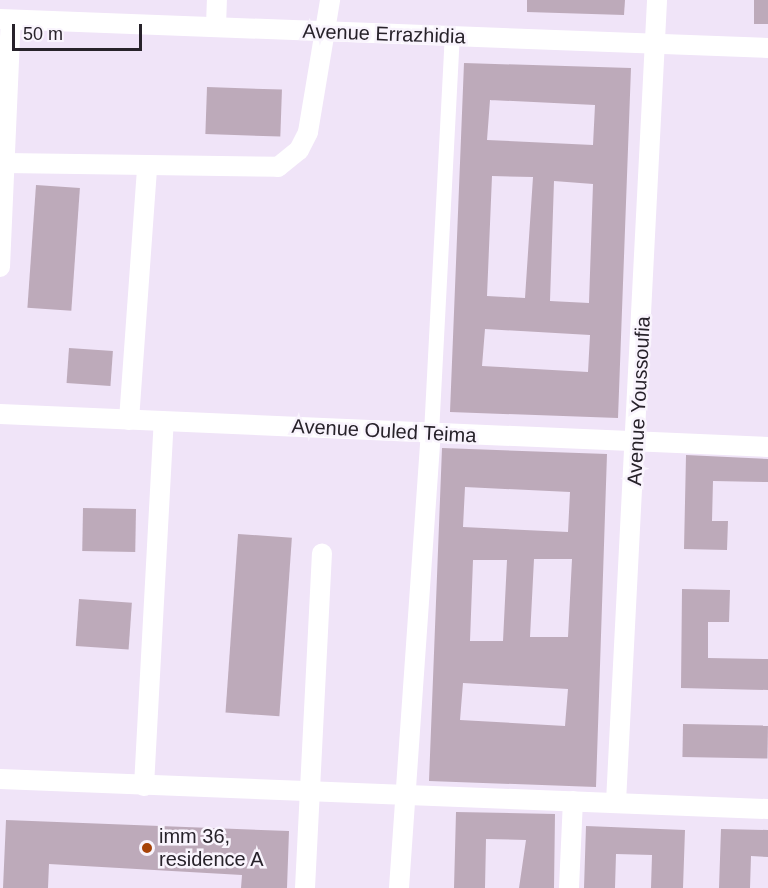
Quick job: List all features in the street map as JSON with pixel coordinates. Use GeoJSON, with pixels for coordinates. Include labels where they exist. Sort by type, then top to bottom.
{"type":"FeatureCollection","features":[{"type":"Feature","properties":{"kind":"street"},"geometry":{"type":"LineString","coordinates":[[216,26],[217,0]]}},
{"type":"Feature","properties":{"kind":"street"},"geometry":{"type":"LineString","coordinates":[[5,163],[270,170],[286,163],[308,132],[329,32],[330,0]]}},
{"type":"Feature","properties":{"kind":"street","name":"Avenue Youssoufia"},"geometry":{"type":"LineString","coordinates":[[616,802],[638,443],[657,0]]}},
{"type":"Feature","properties":{"kind":"street"},"geometry":{"type":"LineString","coordinates":[[0,267],[5,163],[6,19]]}},
{"type":"Feature","properties":{"kind":"street","name":"Avenue Errazhidia"},"geometry":{"type":"LineString","coordinates":[[6,19],[768,48]]}},
{"type":"Feature","properties":{"kind":"street"},"geometry":{"type":"LineString","coordinates":[[399,888],[409,795],[452,37]]}},
{"type":"Feature","properties":{"kind":"street"},"geometry":{"type":"LineString","coordinates":[[129,420],[147,167]]}},
{"type":"Feature","properties":{"kind":"street","name":"Avenue Ouled Teima"},"geometry":{"type":"LineString","coordinates":[[0,414],[768,447]]}},
{"type":"Feature","properties":{"kind":"street"},"geometry":{"type":"LineString","coordinates":[[144,786],[164,422]]}},
{"type":"Feature","properties":{"kind":"street"},"geometry":{"type":"LineString","coordinates":[[305,888],[322,553]]}},
{"type":"Feature","properties":{"kind":"street"},"geometry":{"type":"LineString","coordinates":[[0,779],[768,809]]}},
{"type":"Feature","properties":{"kind":"street"},"geometry":{"type":"LineString","coordinates":[[569,888],[573,801]]}},
{"type":"Feature","properties":{"kind":"building"},"geometry":{"type":"Polygon","coordinates":[[[527,0],[625,0],[624,15],[527,12],[527,0]]]}},
{"type":"Feature","properties":{"kind":"building"},"geometry":{"type":"Polygon","coordinates":[[[754,0],[768,0],[768,24],[754,24],[754,0]]]}},
{"type":"Feature","properties":{"kind":"building"},"geometry":{"type":"Polygon","coordinates":[[[464,63],[631,68],[618,418],[450,412],[464,63]],[[490,100],[487,140],[593,145],[595,105],[490,100]],[[492,176],[487,296],[525,298],[533,177],[492,176]],[[554,181],[550,301],[589,303],[593,184],[554,181]],[[485,329],[482,366],[588,372],[590,335],[485,329]]]}},
{"type":"Feature","properties":{"kind":"building"},"geometry":{"type":"Polygon","coordinates":[[[207,87],[282,90],[280,137],[205,134],[207,87]]]}},
{"type":"Feature","properties":{"kind":"building"},"geometry":{"type":"Polygon","coordinates":[[[36,185],[80,188],[71,311],[27,308],[36,185]]]}},
{"type":"Feature","properties":{"kind":"building"},"geometry":{"type":"Polygon","coordinates":[[[69,348],[113,351],[110,386],[67,383],[69,348]]]}},
{"type":"Feature","properties":{"kind":"building"},"geometry":{"type":"Polygon","coordinates":[[[442,448],[607,454],[596,787],[429,781],[442,448]],[[465,487],[463,527],[568,532],[570,492],[465,487]],[[534,559],[530,637],[568,637],[572,559],[534,559]],[[473,560],[470,641],[503,641],[507,560],[473,560]],[[463,683],[460,720],[565,726],[568,689],[463,683]]]}},
{"type":"Feature","properties":{"kind":"building"},"geometry":{"type":"Polygon","coordinates":[[[686,455],[768,459],[768,482],[713,481],[712,521],[728,521],[727,550],[684,549],[686,455]]]}},
{"type":"Feature","properties":{"kind":"building"},"geometry":{"type":"Polygon","coordinates":[[[83,508],[136,509],[135,552],[82,551],[83,508]]]}},
{"type":"Feature","properties":{"kind":"building"},"geometry":{"type":"Polygon","coordinates":[[[238,534],[292,538],[279,716],[226,713],[238,534]]]}},
{"type":"Feature","properties":{"kind":"building"},"geometry":{"type":"Polygon","coordinates":[[[682,589],[730,590],[729,622],[708,622],[708,658],[768,659],[768,690],[681,688],[682,589]]]}},
{"type":"Feature","properties":{"kind":"building"},"geometry":{"type":"Polygon","coordinates":[[[79,599],[132,603],[129,650],[76,646],[79,599]]]}},
{"type":"Feature","properties":{"kind":"building"},"geometry":{"type":"Polygon","coordinates":[[[683,724],[768,725],[767,758],[682,757],[683,724]]]}},
{"type":"Feature","properties":{"kind":"building"},"geometry":{"type":"Polygon","coordinates":[[[456,812],[555,814],[554,888],[519,888],[526,840],[486,839],[485,888],[454,888],[456,812]]]}},
{"type":"Feature","properties":{"kind":"building","name":"imm 36, residence A"},"geometry":{"type":"Polygon","coordinates":[[[6,820],[289,831],[287,888],[241,888],[242,875],[49,864],[48,888],[3,888],[6,820]]]}},
{"type":"Feature","properties":{"kind":"building"},"geometry":{"type":"Polygon","coordinates":[[[586,826],[685,830],[683,888],[651,888],[652,855],[616,854],[615,888],[584,888],[586,826]]]}},
{"type":"Feature","properties":{"kind":"building"},"geometry":{"type":"Polygon","coordinates":[[[721,829],[768,830],[768,857],[751,856],[750,888],[719,888],[721,829]]]}},
{"type":"Feature","properties":{"kind":"place","name":"imm 36, residence A"},"geometry":{"type":"Point","coordinates":[147,848]}}]}
